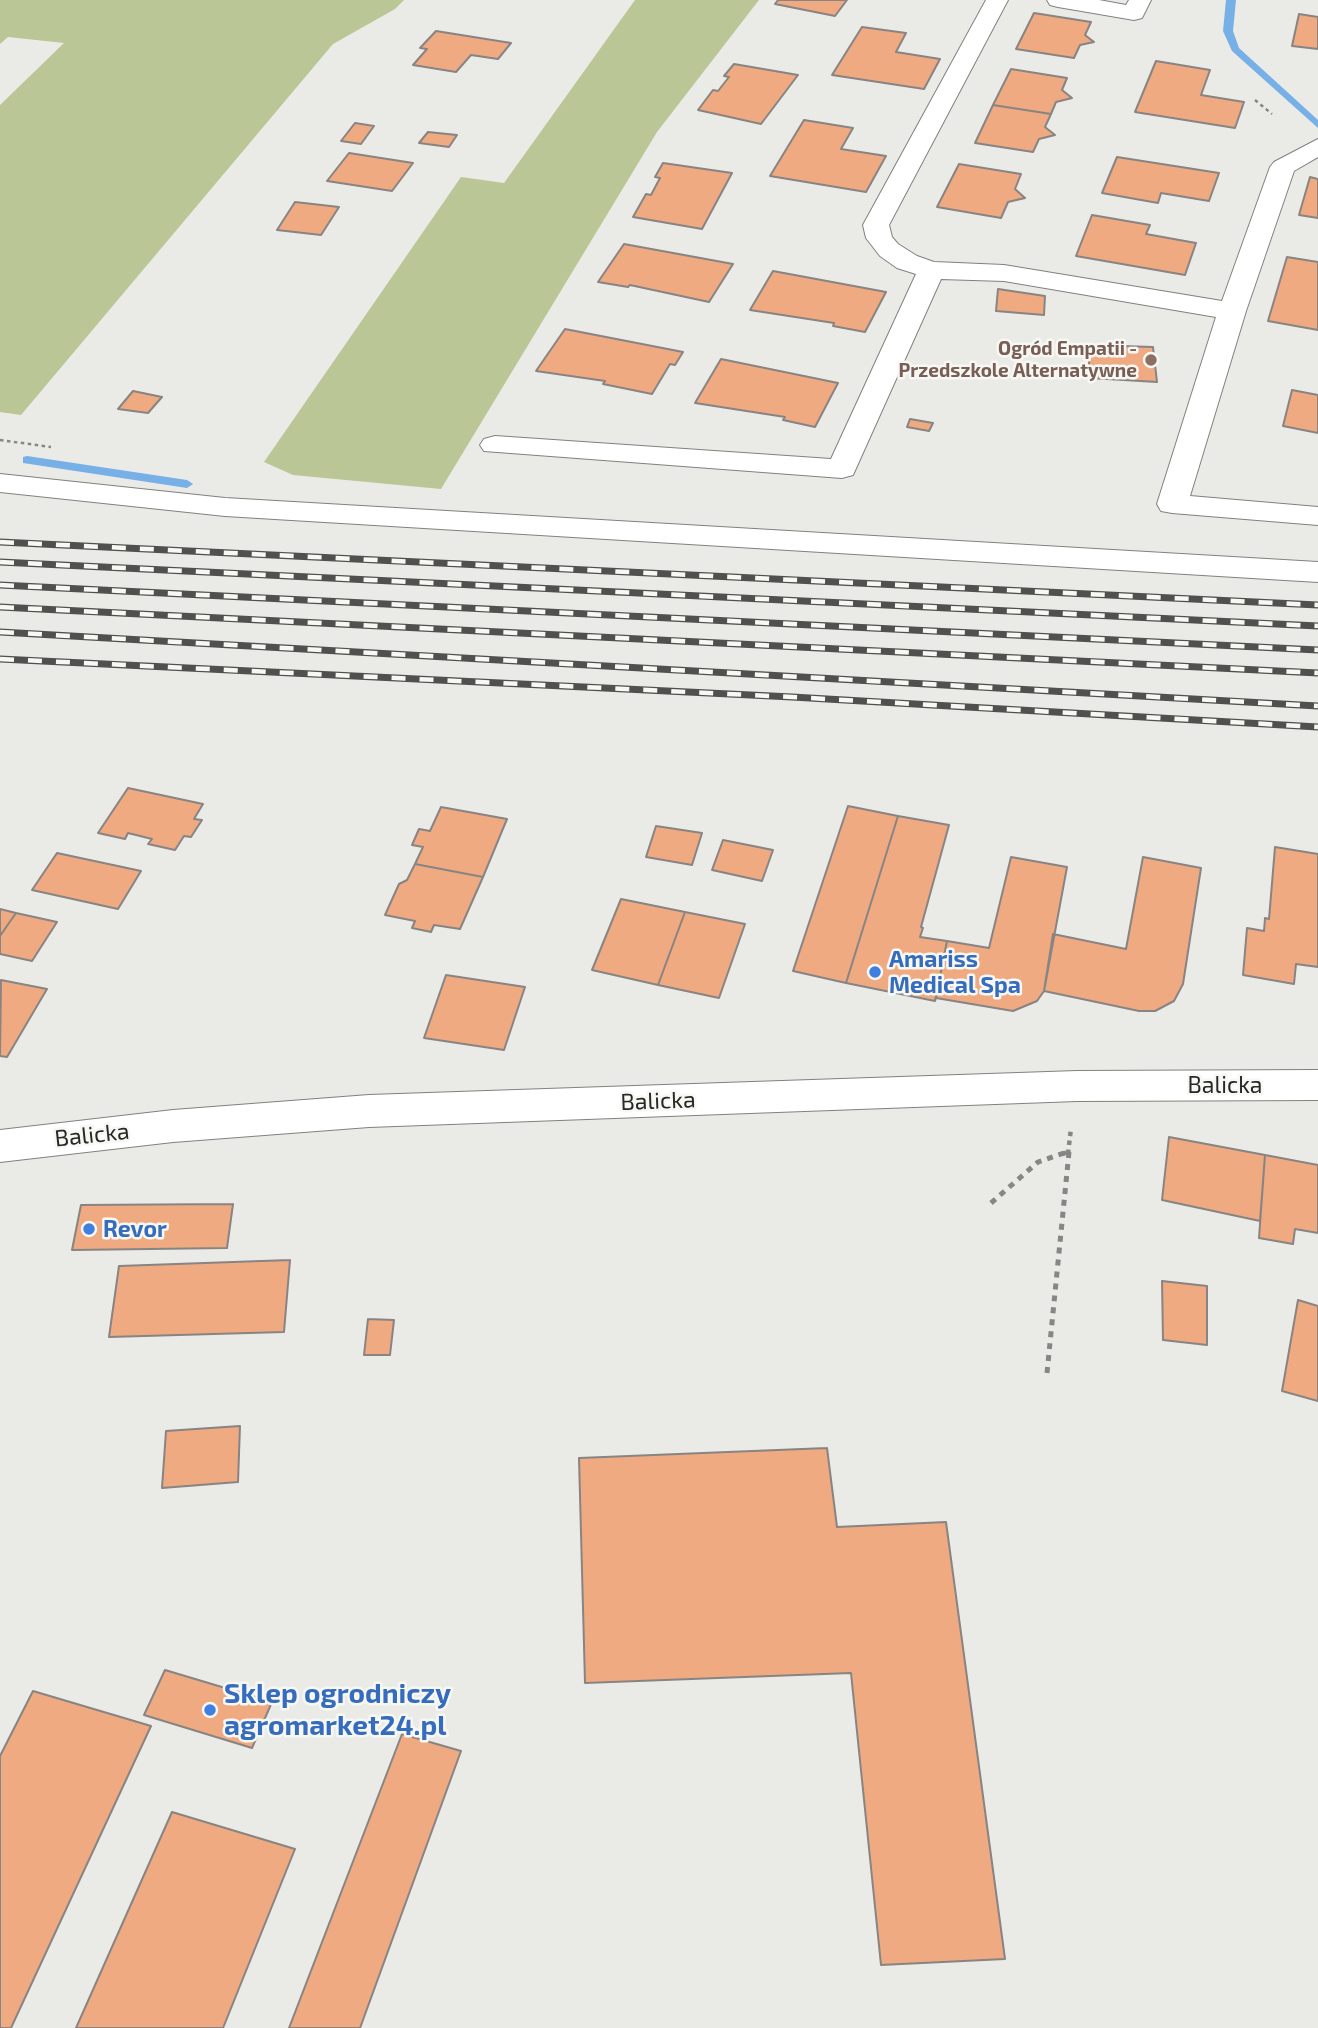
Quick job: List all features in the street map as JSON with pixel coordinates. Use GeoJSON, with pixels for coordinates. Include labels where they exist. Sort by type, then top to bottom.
{"type":"FeatureCollection","features":[{"type":"Feature","properties":{"kind":"street"},"geometry":{"type":"LineString","coordinates":[[997,0],[876,225],[879,238],[889,250],[907,262],[931,270],[1004,273],[1232,311]]}},
{"type":"Feature","properties":{"kind":"street"},"geometry":{"type":"LineString","coordinates":[[1058,0],[1134,13],[1140,0]]}},
{"type":"Feature","properties":{"kind":"street"},"geometry":{"type":"LineString","coordinates":[[1318,147],[1283,167],[1232,311],[1172,504],[1318,516]]}},
{"type":"Feature","properties":{"kind":"street"},"geometry":{"type":"LineString","coordinates":[[495,445],[842,469],[931,270]]}},
{"type":"Feature","properties":{"kind":"street"},"geometry":{"type":"LineString","coordinates":[[0,483],[225,507],[1318,572]]}},
{"type":"Feature","properties":{"kind":"street","name":"Balicka"},"geometry":{"type":"LineString","coordinates":[[0,1146],[173,1126],[369,1111],[1077,1086],[1318,1085]]}},
{"type":"Feature","properties":{"kind":"path"},"geometry":{"type":"LineString","coordinates":[[1255,100],[1272,114]]}},
{"type":"Feature","properties":{"kind":"path"},"geometry":{"type":"LineString","coordinates":[[1047,1373],[1069,1142]]}},
{"type":"Feature","properties":{"kind":"path"},"geometry":{"type":"LineString","coordinates":[[991,1203],[1038,1162],[1068,1152]]}},
{"type":"Feature","properties":{"kind":"green space"},"geometry":{"type":"Polygon","coordinates":[[[0,0],[404,0],[395,9],[333,44],[21,415],[0,412],[0,105],[64,43],[8,37],[0,44],[0,0]]]}},
{"type":"Feature","properties":{"kind":"green space"},"geometry":{"type":"Polygon","coordinates":[[[635,0],[759,0],[657,132],[441,489],[293,475],[264,462],[461,177],[504,183],[635,0]]]}},
{"type":"Feature","properties":{"kind":"building"},"geometry":{"type":"Polygon","coordinates":[[[778,0],[847,0],[835,16],[775,4],[778,0]]]}},
{"type":"Feature","properties":{"kind":"building"},"geometry":{"type":"Polygon","coordinates":[[[1034,13],[1091,22],[1085,35],[1094,42],[1080,45],[1074,58],[1016,49],[1034,13]]]}},
{"type":"Feature","properties":{"kind":"building"},"geometry":{"type":"Polygon","coordinates":[[[1299,14],[1318,17],[1318,49],[1292,46],[1299,14]]]}},
{"type":"Feature","properties":{"kind":"building"},"geometry":{"type":"Polygon","coordinates":[[[862,27],[906,33],[896,52],[940,59],[924,89],[832,75],[862,27]]]}},
{"type":"Feature","properties":{"kind":"building"},"geometry":{"type":"Polygon","coordinates":[[[436,31],[511,43],[498,59],[471,55],[456,72],[413,65],[427,49],[420,48],[436,31]]]}},
{"type":"Feature","properties":{"kind":"building"},"geometry":{"type":"Polygon","coordinates":[[[1156,61],[1210,70],[1201,95],[1244,102],[1235,128],[1135,112],[1156,61]]]}},
{"type":"Feature","properties":{"kind":"building"},"geometry":{"type":"Polygon","coordinates":[[[734,64],[798,75],[761,124],[698,110],[713,90],[718,91],[729,77],[724,76],[734,64]]]}},
{"type":"Feature","properties":{"kind":"building"},"geometry":{"type":"Polygon","coordinates":[[[1011,69],[1067,78],[1062,90],[1072,98],[1056,102],[1051,114],[993,105],[1011,69]]]}},
{"type":"Feature","properties":{"kind":"building"},"geometry":{"type":"Polygon","coordinates":[[[993,105],[1051,114],[1045,127],[1055,135],[1039,139],[1033,152],[975,143],[993,105]]]}},
{"type":"Feature","properties":{"kind":"building"},"geometry":{"type":"Polygon","coordinates":[[[804,120],[853,128],[841,149],[886,156],[866,192],[770,176],[804,120]]]}},
{"type":"Feature","properties":{"kind":"building"},"geometry":{"type":"Polygon","coordinates":[[[355,123],[374,126],[361,144],[341,141],[355,123]]]}},
{"type":"Feature","properties":{"kind":"building"},"geometry":{"type":"Polygon","coordinates":[[[428,132],[457,135],[449,147],[419,143],[428,132]]]}},
{"type":"Feature","properties":{"kind":"building"},"geometry":{"type":"Polygon","coordinates":[[[349,153],[413,163],[392,191],[327,181],[349,153]]]}},
{"type":"Feature","properties":{"kind":"building"},"geometry":{"type":"Polygon","coordinates":[[[1117,157],[1219,173],[1209,201],[1161,193],[1158,203],[1102,193],[1117,157]]]}},
{"type":"Feature","properties":{"kind":"building"},"geometry":{"type":"Polygon","coordinates":[[[663,163],[732,173],[702,229],[633,217],[646,194],[651,195],[660,178],[655,177],[663,163]]]}},
{"type":"Feature","properties":{"kind":"building"},"geometry":{"type":"Polygon","coordinates":[[[959,164],[1021,174],[1015,189],[1025,198],[1008,202],[1001,218],[937,207],[959,164]]]}},
{"type":"Feature","properties":{"kind":"building"},"geometry":{"type":"Polygon","coordinates":[[[1310,177],[1318,179],[1318,218],[1299,215],[1310,177]]]}},
{"type":"Feature","properties":{"kind":"building"},"geometry":{"type":"Polygon","coordinates":[[[295,202],[339,207],[321,235],[277,230],[295,202]]]}},
{"type":"Feature","properties":{"kind":"building"},"geometry":{"type":"Polygon","coordinates":[[[1092,215],[1150,225],[1146,234],[1196,243],[1185,275],[1076,256],[1092,215]]]}},
{"type":"Feature","properties":{"kind":"building"},"geometry":{"type":"Polygon","coordinates":[[[624,244],[733,264],[709,302],[630,285],[628,287],[598,282],[624,244]]]}},
{"type":"Feature","properties":{"kind":"building"},"geometry":{"type":"Polygon","coordinates":[[[1287,257],[1318,262],[1318,330],[1268,321],[1287,257]]]}},
{"type":"Feature","properties":{"kind":"building"},"geometry":{"type":"Polygon","coordinates":[[[773,271],[886,292],[865,332],[833,326],[834,323],[750,310],[773,271]]]}},
{"type":"Feature","properties":{"kind":"building"},"geometry":{"type":"Polygon","coordinates":[[[998,289],[1045,296],[1044,315],[996,311],[998,289]]]}},
{"type":"Feature","properties":{"kind":"building"},"geometry":{"type":"Polygon","coordinates":[[[565,329],[683,352],[675,365],[670,364],[652,394],[603,384],[605,381],[536,371],[565,329]]]}},
{"type":"Feature","properties":{"kind":"building"},"geometry":{"type":"Polygon","coordinates":[[[1088,345],[1153,347],[1157,382],[1090,378],[1088,345]]]}},
{"type":"Feature","properties":{"kind":"building"},"geometry":{"type":"Polygon","coordinates":[[[721,359],[838,383],[815,427],[783,420],[785,417],[695,403],[721,359]]]}},
{"type":"Feature","properties":{"kind":"building"},"geometry":{"type":"Polygon","coordinates":[[[1292,390],[1318,395],[1318,433],[1283,426],[1292,390]]]}},
{"type":"Feature","properties":{"kind":"building"},"geometry":{"type":"Polygon","coordinates":[[[133,391],[162,397],[148,413],[118,409],[133,391]]]}},
{"type":"Feature","properties":{"kind":"building"},"geometry":{"type":"Polygon","coordinates":[[[910,419],[933,423],[929,431],[907,427],[910,419]]]}},
{"type":"Feature","properties":{"kind":"building"},"geometry":{"type":"Polygon","coordinates":[[[128,788],[203,804],[194,819],[202,820],[191,837],[184,836],[175,850],[148,844],[152,839],[128,833],[125,839],[98,833],[128,788]]]}},
{"type":"Feature","properties":{"kind":"building"},"geometry":{"type":"Polygon","coordinates":[[[848,806],[898,816],[846,983],[793,971],[848,806]]]}},
{"type":"Feature","properties":{"kind":"building"},"geometry":{"type":"Polygon","coordinates":[[[441,807],[507,819],[483,877],[415,864],[423,847],[412,845],[419,829],[430,831],[441,807]]]}},
{"type":"Feature","properties":{"kind":"building"},"geometry":{"type":"Polygon","coordinates":[[[898,816],[949,825],[920,937],[947,941],[935,1001],[846,983],[898,816]]]}},
{"type":"Feature","properties":{"kind":"building"},"geometry":{"type":"Polygon","coordinates":[[[656,826],[702,833],[692,865],[646,857],[656,826]]]}},
{"type":"Feature","properties":{"kind":"building"},"geometry":{"type":"Polygon","coordinates":[[[723,840],[773,850],[762,881],[712,870],[723,840]]]}},
{"type":"Feature","properties":{"kind":"building"},"geometry":{"type":"Polygon","coordinates":[[[1275,847],[1318,854],[1318,967],[1296,964],[1294,984],[1243,975],[1247,928],[1264,931],[1265,918],[1269,919],[1275,847]]]}},
{"type":"Feature","properties":{"kind":"building"},"geometry":{"type":"Polygon","coordinates":[[[57,853],[141,871],[118,909],[32,890],[57,853]]]}},
{"type":"Feature","properties":{"kind":"building"},"geometry":{"type":"Polygon","coordinates":[[[1011,857],[1067,867],[1044,991],[1037,1001],[1013,1011],[936,998],[947,941],[989,948],[1011,857]]]}},
{"type":"Feature","properties":{"kind":"building"},"geometry":{"type":"Polygon","coordinates":[[[1143,857],[1201,868],[1183,984],[1174,1001],[1155,1011],[1139,1011],[1044,991],[1053,934],[1126,949],[1143,857]]]}},
{"type":"Feature","properties":{"kind":"building"},"geometry":{"type":"Polygon","coordinates":[[[415,864],[483,877],[460,929],[434,925],[431,932],[412,928],[415,921],[385,915],[399,884],[407,880],[415,864]]]}},
{"type":"Feature","properties":{"kind":"building"},"geometry":{"type":"Polygon","coordinates":[[[621,899],[685,912],[658,985],[592,970],[621,899]]]}},
{"type":"Feature","properties":{"kind":"building"},"geometry":{"type":"Polygon","coordinates":[[[0,909],[16,913],[0,936],[0,909]]]}},
{"type":"Feature","properties":{"kind":"building"},"geometry":{"type":"Polygon","coordinates":[[[685,912],[745,924],[719,998],[658,985],[685,912]]]}},
{"type":"Feature","properties":{"kind":"building"},"geometry":{"type":"Polygon","coordinates":[[[16,913],[57,922],[32,961],[0,954],[0,936],[16,913]]]}},
{"type":"Feature","properties":{"kind":"building"},"geometry":{"type":"Polygon","coordinates":[[[446,975],[525,987],[504,1050],[424,1038],[446,975]]]}},
{"type":"Feature","properties":{"kind":"building"},"geometry":{"type":"Polygon","coordinates":[[[1,980],[47,989],[7,1057],[0,1056],[1,980]]]}},
{"type":"Feature","properties":{"kind":"building"},"geometry":{"type":"Polygon","coordinates":[[[1169,1137],[1265,1155],[1260,1221],[1162,1200],[1169,1137]]]}},
{"type":"Feature","properties":{"kind":"building"},"geometry":{"type":"Polygon","coordinates":[[[1265,1155],[1318,1165],[1318,1233],[1295,1229],[1293,1244],[1259,1238],[1265,1155]]]}},
{"type":"Feature","properties":{"kind":"building"},"geometry":{"type":"Polygon","coordinates":[[[233,1204],[227,1248],[72,1250],[81,1205],[233,1204]]]}},
{"type":"Feature","properties":{"kind":"building"},"geometry":{"type":"Polygon","coordinates":[[[290,1260],[284,1332],[109,1337],[119,1266],[290,1260]]]}},
{"type":"Feature","properties":{"kind":"building"},"geometry":{"type":"Polygon","coordinates":[[[1162,1281],[1207,1286],[1207,1345],[1163,1340],[1162,1281]]]}},
{"type":"Feature","properties":{"kind":"building"},"geometry":{"type":"Polygon","coordinates":[[[1298,1300],[1318,1306],[1318,1401],[1282,1391],[1298,1300]]]}},
{"type":"Feature","properties":{"kind":"building"},"geometry":{"type":"Polygon","coordinates":[[[368,1319],[394,1320],[390,1355],[364,1355],[368,1319]]]}},
{"type":"Feature","properties":{"kind":"building"},"geometry":{"type":"Polygon","coordinates":[[[240,1426],[238,1482],[162,1488],[166,1431],[240,1426]]]}},
{"type":"Feature","properties":{"kind":"building"},"geometry":{"type":"Polygon","coordinates":[[[827,1448],[837,1527],[946,1522],[1005,1959],[881,1965],[851,1673],[585,1683],[579,1458],[827,1448]]]}},
{"type":"Feature","properties":{"kind":"building"},"geometry":{"type":"Polygon","coordinates":[[[165,1670],[272,1702],[252,1748],[144,1715],[165,1670]]]}},
{"type":"Feature","properties":{"kind":"building"},"geometry":{"type":"Polygon","coordinates":[[[33,1691],[151,1726],[11,2028],[0,2028],[0,1756],[33,1691]]]}},
{"type":"Feature","properties":{"kind":"building"},"geometry":{"type":"Polygon","coordinates":[[[402,1734],[461,1751],[360,2028],[289,2028],[402,1734]]]}},
{"type":"Feature","properties":{"kind":"building"},"geometry":{"type":"Polygon","coordinates":[[[172,1812],[295,1849],[223,2028],[76,2028],[172,1812]]]}},
{"type":"Feature","properties":{"kind":"waterway"},"geometry":{"type":"LineString","coordinates":[[1231,0],[1228,31],[1235,49],[1318,125]]}},
{"type":"Feature","properties":{"kind":"waterway"},"geometry":{"type":"LineString","coordinates":[[27,460],[187,484]]}},
{"type":"Feature","properties":{"kind":"railway"},"geometry":{"type":"LineString","coordinates":[[0,542],[1318,605]]}},
{"type":"Feature","properties":{"kind":"railway"},"geometry":{"type":"LineString","coordinates":[[0,562],[1318,626]]}},
{"type":"Feature","properties":{"kind":"railway"},"geometry":{"type":"LineString","coordinates":[[0,585],[1318,650]]}},
{"type":"Feature","properties":{"kind":"railway"},"geometry":{"type":"LineString","coordinates":[[0,607],[1318,673]]}},
{"type":"Feature","properties":{"kind":"railway"},"geometry":{"type":"LineString","coordinates":[[0,632],[1318,706]]}},
{"type":"Feature","properties":{"kind":"railway"},"geometry":{"type":"LineString","coordinates":[[0,659],[792,697],[1318,727]]}},
{"type":"Feature","properties":{"kind":"place","name":"Ogród Empatii - Przedszkole Alternatywne"},"geometry":{"type":"Point","coordinates":[1151,360]}},
{"type":"Feature","properties":{"kind":"place","name":"Amariss Medical Spa"},"geometry":{"type":"Point","coordinates":[875,972]}},
{"type":"Feature","properties":{"kind":"place","name":"Revor"},"geometry":{"type":"Point","coordinates":[89,1229]}},
{"type":"Feature","properties":{"kind":"place","name":"Sklep ogrodniczy agromarket24.pl"},"geometry":{"type":"Point","coordinates":[210,1710]}}]}
